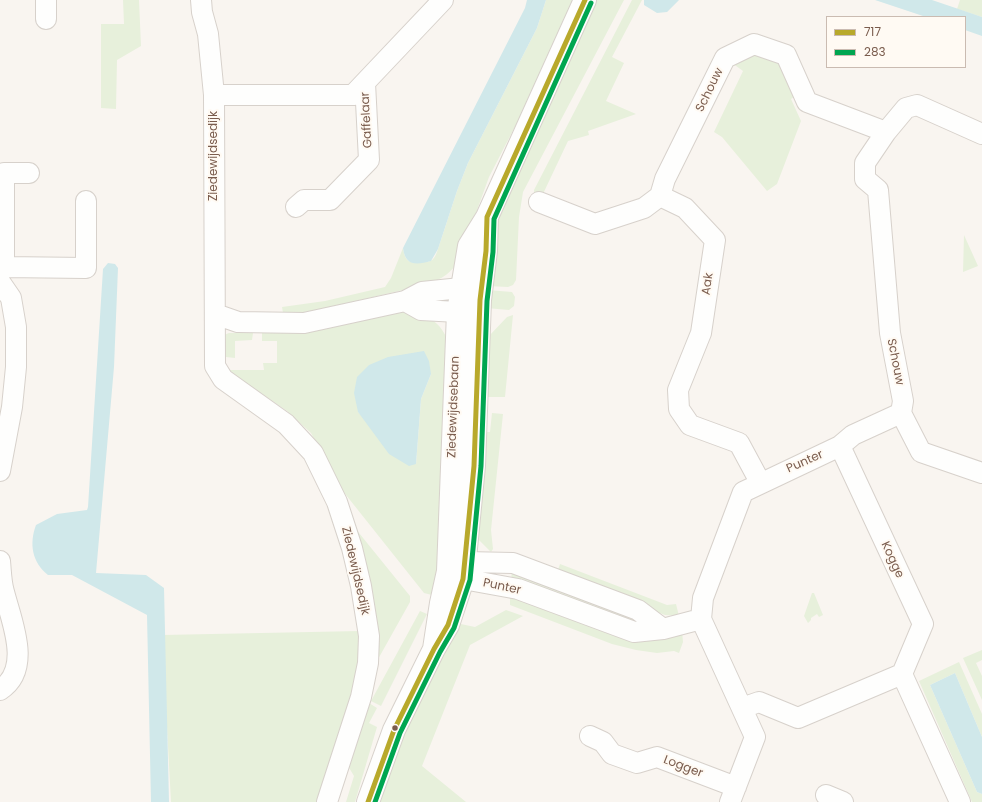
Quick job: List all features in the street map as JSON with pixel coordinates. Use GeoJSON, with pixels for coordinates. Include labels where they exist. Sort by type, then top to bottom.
{"type":"FeatureCollection","features":[{"type":"Feature","properties":{"kind":"street","name":"Ziedewijdsedijk"},"geometry":{"type":"LineString","coordinates":[[202,0],[202,12],[208,34],[214,95],[215,366],[223,378],[231,386],[255,400],[286,424],[313,453],[337,502],[352,548],[361,586],[369,636],[368,663],[361,697],[327,802]]}},
{"type":"Feature","properties":{"kind":"street","name":"Gaffelaar"},"geometry":{"type":"LineString","coordinates":[[214,95],[354,95],[443,0]]}},
{"type":"Feature","properties":{"kind":"street","name":"Ziedewijdsebaan"},"geometry":{"type":"LineString","coordinates":[[458,571],[458,312],[469,246],[486,217],[585,0]]}},
{"type":"Feature","properties":{"kind":"street","name":"Schouw"},"geometry":{"type":"LineString","coordinates":[[660,196],[665,179],[725,58],[754,44],[786,55],[807,102],[886,132]]}},
{"type":"Feature","properties":{"kind":"street","name":"Gaffelaar"},"geometry":{"type":"LineString","coordinates":[[296,207],[304,200],[330,200],[369,160],[365,83]]}},
{"type":"Feature","properties":{"kind":"street","name":"Schouw"},"geometry":{"type":"LineString","coordinates":[[901,413],[903,401],[890,333],[878,190],[865,180],[865,163],[886,132],[906,108],[917,105],[982,134]]}},
{"type":"Feature","properties":{"kind":"street"},"geometry":{"type":"LineString","coordinates":[[0,471],[12,407],[16,367],[16,327],[11,298],[1,273],[4,173],[29,173]]}},
{"type":"Feature","properties":{"kind":"street"},"geometry":{"type":"LineString","coordinates":[[540,202],[595,224],[644,208],[660,196]]}},
{"type":"Feature","properties":{"kind":"street","name":"Aak"},"geometry":{"type":"LineString","coordinates":[[660,196],[685,208],[715,240],[701,333],[678,390],[679,409],[690,425],[739,443],[760,482]]}},
{"type":"Feature","properties":{"kind":"street"},"geometry":{"type":"LineString","coordinates":[[1,273],[86,268],[86,201]]}},
{"type":"Feature","properties":{"kind":"street","name":"Ziedewijdsebaan"},"geometry":{"type":"LineString","coordinates":[[368,802],[394,730],[434,649],[441,603],[458,571],[474,466],[480,300],[486,251],[486,217]]}},
{"type":"Feature","properties":{"kind":"street"},"geometry":{"type":"LineString","coordinates":[[215,314],[238,322],[304,323],[405,301],[422,292],[461,288],[480,300],[458,312],[421,310],[405,301]]}},
{"type":"Feature","properties":{"kind":"street"},"geometry":{"type":"LineString","coordinates":[[901,413],[921,452],[982,473]]}},
{"type":"Feature","properties":{"kind":"street","name":"Punter"},"geometry":{"type":"LineString","coordinates":[[458,571],[518,589],[634,632],[663,629],[701,619],[703,598],[743,492],[760,482],[840,446],[853,435],[901,413]]}},
{"type":"Feature","properties":{"kind":"street","name":"Kogge"},"geometry":{"type":"LineString","coordinates":[[840,446],[922,624],[902,674]]}},
{"type":"Feature","properties":{"kind":"street"},"geometry":{"type":"LineString","coordinates":[[0,561],[3,590],[18,640],[16,667],[5,686],[0,690]]}},
{"type":"Feature","properties":{"kind":"street"},"geometry":{"type":"LineString","coordinates":[[701,619],[755,737],[733,795]]}},
{"type":"Feature","properties":{"kind":"street"},"geometry":{"type":"LineString","coordinates":[[742,708],[759,702],[798,718],[902,674],[960,802]]}},
{"type":"Feature","properties":{"kind":"street","name":"Logger"},"geometry":{"type":"LineString","coordinates":[[590,736],[603,742],[612,754],[637,763],[657,757],[733,795]]}},
{"type":"Feature","properties":{"kind":"green space"},"geometry":{"type":"Polygon","coordinates":[[[123,0],[139,0],[141,46],[117,60],[116,109],[101,108],[101,24],[124,24],[123,0]]]}},
{"type":"Feature","properties":{"kind":"green space"},"geometry":{"type":"Polygon","coordinates":[[[546,0],[576,0],[556,47],[489,177],[459,260],[450,272],[429,284],[308,312],[283,313],[282,307],[325,301],[385,287],[391,278],[403,248],[405,256],[411,262],[427,262],[433,259],[437,252],[468,163],[537,28],[546,0]]]}},
{"type":"Feature","properties":{"kind":"green space"},"geometry":{"type":"Polygon","coordinates":[[[596,0],[624,0],[523,192],[519,217],[516,280],[513,285],[508,287],[487,286],[501,209],[519,159],[578,43],[596,0]]]}},
{"type":"Feature","properties":{"kind":"green space"},"geometry":{"type":"Polygon","coordinates":[[[632,0],[642,0],[612,57],[624,63],[606,101],[636,114],[588,131],[589,135],[568,141],[542,196],[534,194],[534,190],[632,0]]]}},
{"type":"Feature","properties":{"kind":"green space"},"geometry":{"type":"Polygon","coordinates":[[[960,0],[982,0],[982,17],[957,9],[960,0]]]}},
{"type":"Feature","properties":{"kind":"green space"},"geometry":{"type":"Polygon","coordinates":[[[755,52],[782,62],[797,95],[791,99],[801,121],[777,184],[767,191],[722,137],[714,132],[743,71],[732,63],[755,52]]]}},
{"type":"Feature","properties":{"kind":"green space"},"geometry":{"type":"Polygon","coordinates":[[[964,235],[978,266],[963,272],[964,235]]]}},
{"type":"Feature","properties":{"kind":"green space"},"geometry":{"type":"Polygon","coordinates":[[[487,290],[512,292],[515,297],[514,306],[509,310],[486,308],[487,290]]]}},
{"type":"Feature","properties":{"kind":"green space"},"geometry":{"type":"Polygon","coordinates":[[[407,310],[432,320],[442,329],[445,335],[453,353],[436,596],[424,593],[342,490],[311,433],[287,411],[227,370],[264,370],[263,363],[277,363],[277,341],[262,341],[262,333],[311,331],[407,310]],[[431,374],[358,412],[416,464],[421,399],[431,374]]]}},
{"type":"Feature","properties":{"kind":"green space"},"geometry":{"type":"Polygon","coordinates":[[[513,315],[505,397],[488,397],[487,345],[489,336],[507,317],[513,315]]]}},
{"type":"Feature","properties":{"kind":"green space"},"geometry":{"type":"Polygon","coordinates":[[[229,333],[253,333],[252,340],[235,341],[235,358],[226,357],[220,352],[224,335],[229,333]]]}},
{"type":"Feature","properties":{"kind":"green space"},"geometry":{"type":"Polygon","coordinates":[[[492,413],[503,414],[491,530],[493,549],[491,552],[479,540],[475,524],[487,432],[490,432],[492,413]]]}},
{"type":"Feature","properties":{"kind":"green space"},"geometry":{"type":"Polygon","coordinates":[[[355,528],[410,596],[410,602],[377,661],[355,528]]]}},
{"type":"Feature","properties":{"kind":"green space"},"geometry":{"type":"Polygon","coordinates":[[[560,564],[667,605],[676,604],[679,616],[665,615],[557,573],[560,564]]]}},
{"type":"Feature","properties":{"kind":"green space"},"geometry":{"type":"Polygon","coordinates":[[[512,569],[641,617],[641,626],[511,582],[512,569]]]}},
{"type":"Feature","properties":{"kind":"green space"},"geometry":{"type":"Polygon","coordinates":[[[510,593],[626,636],[682,631],[683,642],[679,653],[674,651],[657,653],[612,644],[510,605],[510,593]]]}},
{"type":"Feature","properties":{"kind":"green space"},"geometry":{"type":"Polygon","coordinates":[[[812,593],[814,593],[823,615],[819,617],[817,614],[811,618],[808,623],[804,616],[812,593]]]}},
{"type":"Feature","properties":{"kind":"green space"},"geometry":{"type":"Polygon","coordinates":[[[506,610],[523,616],[470,645],[422,766],[466,802],[378,802],[389,766],[456,623],[475,627],[506,610]]]}},
{"type":"Feature","properties":{"kind":"green space"},"geometry":{"type":"Polygon","coordinates":[[[420,611],[427,614],[381,706],[371,701],[420,611]]]}},
{"type":"Feature","properties":{"kind":"green space"},"geometry":{"type":"Polygon","coordinates":[[[360,631],[362,673],[320,802],[171,802],[162,635],[360,631]]]}},
{"type":"Feature","properties":{"kind":"green space"},"geometry":{"type":"Polygon","coordinates":[[[982,650],[982,660],[976,663],[982,676],[982,700],[963,658],[982,650]]]}},
{"type":"Feature","properties":{"kind":"green space"},"geometry":{"type":"Polygon","coordinates":[[[959,662],[982,714],[982,737],[955,673],[930,685],[977,792],[982,794],[982,802],[972,802],[919,681],[959,662]]]}},
{"type":"Feature","properties":{"kind":"green space"},"geometry":{"type":"Polygon","coordinates":[[[369,703],[377,708],[369,723],[377,727],[355,802],[346,802],[354,776],[348,766],[369,703]]]}},
{"type":"Feature","properties":{"kind":"water"},"geometry":{"type":"Polygon","coordinates":[[[527,0],[546,0],[537,28],[468,163],[438,249],[431,261],[412,263],[406,258],[403,248],[525,8],[527,0]]]}},
{"type":"Feature","properties":{"kind":"water"},"geometry":{"type":"Polygon","coordinates":[[[644,0],[679,0],[667,12],[657,13],[644,5],[644,0]]]}},
{"type":"Feature","properties":{"kind":"water"},"geometry":{"type":"Polygon","coordinates":[[[875,0],[932,0],[982,17],[982,36],[966,30],[966,16],[923,16],[875,0]]]}},
{"type":"Feature","properties":{"kind":"water"},"geometry":{"type":"Polygon","coordinates":[[[108,263],[115,264],[118,268],[114,367],[96,573],[146,575],[164,588],[169,802],[151,802],[147,615],[72,575],[48,575],[38,564],[33,552],[33,539],[36,525],[57,514],[87,510],[88,507],[103,269],[108,263]]]}},
{"type":"Feature","properties":{"kind":"water"},"geometry":{"type":"Polygon","coordinates":[[[424,351],[429,361],[431,374],[421,399],[416,464],[409,466],[389,454],[358,412],[354,393],[357,377],[369,365],[388,357],[424,351]]]}},
{"type":"Feature","properties":{"kind":"water"},"geometry":{"type":"Polygon","coordinates":[[[955,673],[982,737],[982,794],[977,792],[930,685],[955,673]]]}},
{"type":"Feature","properties":{"kind":"transit line","name":"717"},"geometry":{"type":"LineString","coordinates":[[368,802],[394,730],[434,649],[448,625],[463,579],[474,466],[480,300],[486,251],[487,217],[585,0]]}},
{"type":"Feature","properties":{"kind":"transit line","name":"283"},"geometry":{"type":"LineString","coordinates":[[375,802],[400,733],[440,652],[454,628],[470,580],[481,466],[487,301],[493,252],[494,219],[591,3]]}}]}
